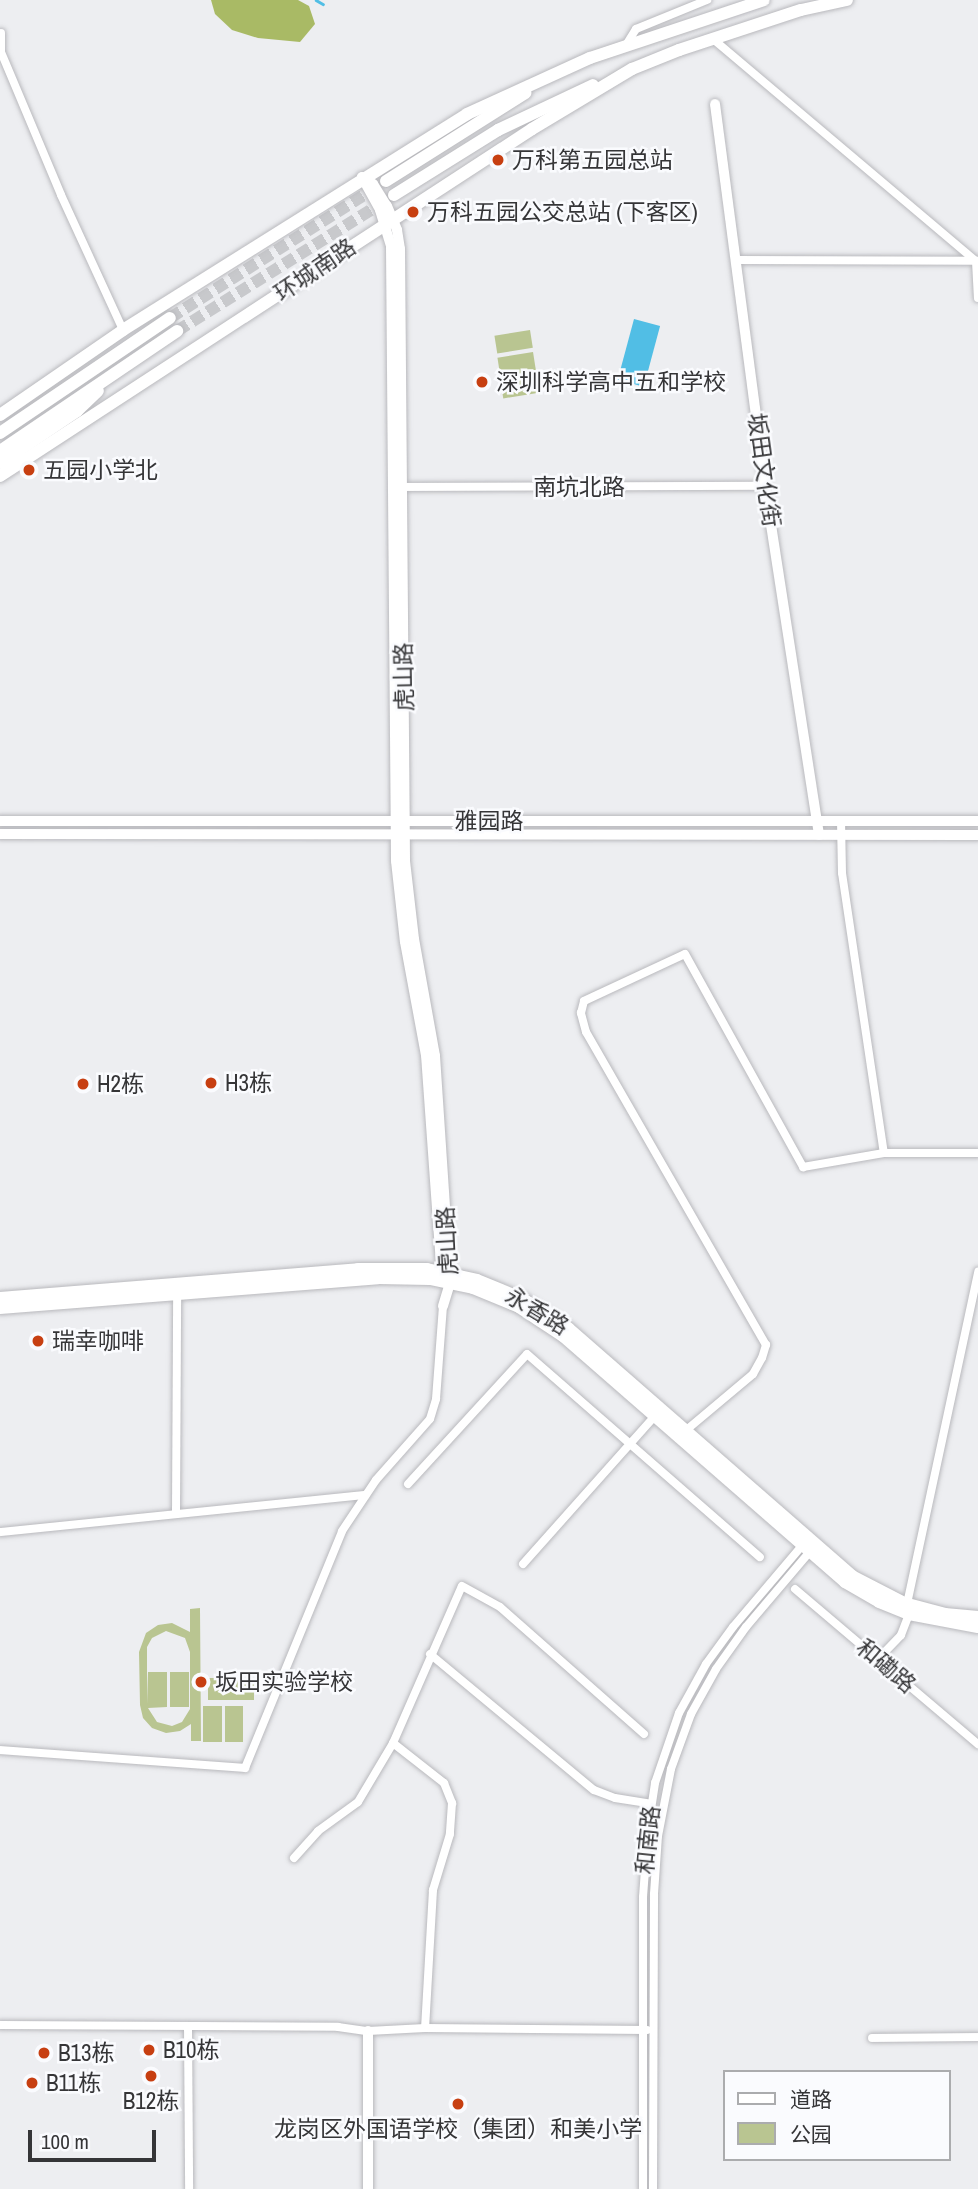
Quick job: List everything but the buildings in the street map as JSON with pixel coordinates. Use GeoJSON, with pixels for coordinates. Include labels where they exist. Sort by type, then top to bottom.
{"type":"FeatureCollection","features":[{"type":"Feature","properties":{"kind":"main road"},"geometry":{"type":"LineString","coordinates":[[0,415],[123,330],[362,177],[467,114],[626,44],[764,0]]}},
{"type":"Feature","properties":{"kind":"main road","name":"环城南路"},"geometry":{"type":"LineString","coordinates":[[394,195],[531,112],[632,69],[713,39],[801,10],[848,0]]}},
{"type":"Feature","properties":{"kind":"main road"},"geometry":{"type":"LineString","coordinates":[[386,181],[531,90],[590,58]]}},
{"type":"Feature","properties":{"kind":"main road","name":"环城南路"},"geometry":{"type":"LineString","coordinates":[[0,476],[389,221],[532,129],[632,69]]}},
{"type":"Feature","properties":{"kind":"main road"},"geometry":{"type":"LineString","coordinates":[[0,433],[170,318]]}},
{"type":"Feature","properties":{"kind":"main road"},"geometry":{"type":"LineString","coordinates":[[0,451],[177,331]]}},
{"type":"Feature","properties":{"kind":"main road"},"geometry":{"type":"LineString","coordinates":[[0,463],[77,411],[125,365]]}},
{"type":"Feature","properties":{"kind":"main road"},"geometry":{"type":"LineString","coordinates":[[0,424],[83,376]]}},
{"type":"Feature","properties":{"kind":"main road","name":"雅园路"},"geometry":{"type":"LineString","coordinates":[[0,821],[978,821]]}},
{"type":"Feature","properties":{"kind":"main road","name":"雅园路"},"geometry":{"type":"LineString","coordinates":[[0,834],[978,835]]}},
{"type":"Feature","properties":{"kind":"main road","name":"永香路"},"geometry":{"type":"LineString","coordinates":[[0,1298],[358,1269],[446,1277],[507,1291],[553,1317],[862,1594],[978,1627]]}},
{"type":"Feature","properties":{"kind":"main road","name":"永香路"},"geometry":{"type":"LineString","coordinates":[[0,1308],[378,1278],[446,1277],[504,1300],[540,1320],[579,1349],[655,1416],[682,1434]]}},
{"type":"Feature","properties":{"kind":"main road","name":"永香路"},"geometry":{"type":"LineString","coordinates":[[908,1609],[978,1617]]}},
{"type":"Feature","properties":{"kind":"street"},"geometry":{"type":"LineString","coordinates":[[626,44],[636,29],[706,0]]}},
{"type":"Feature","properties":{"kind":"street"},"geometry":{"type":"LineString","coordinates":[[1,33],[1,52],[61,195],[123,330]]}},
{"type":"Feature","properties":{"kind":"street"},"geometry":{"type":"LineString","coordinates":[[713,39],[977,261],[978,298]]}},
{"type":"Feature","properties":{"kind":"street","name":"坂田文化街"},"geometry":{"type":"LineString","coordinates":[[715,104],[765,486],[819,835]]}},
{"type":"Feature","properties":{"kind":"street","name":"虎山路"},"geometry":{"type":"LineString","coordinates":[[362,177],[389,221],[391,247],[397,487],[400,835],[435,1056],[446,1277],[443,1306]]}},
{"type":"Feature","properties":{"kind":"street"},"geometry":{"type":"LineString","coordinates":[[736,260],[977,261]]}},
{"type":"Feature","properties":{"kind":"street","name":"南坑北路"},"geometry":{"type":"LineString","coordinates":[[397,487],[765,486]]}},
{"type":"Feature","properties":{"kind":"street"},"geometry":{"type":"LineString","coordinates":[[841,821],[842,873],[884,1153]]}},
{"type":"Feature","properties":{"kind":"street"},"geometry":{"type":"LineString","coordinates":[[682,1434],[752,1374],[766,1345],[586,1032],[581,1013],[584,1001],[685,954],[803,1167],[884,1153],[978,1153]]}},
{"type":"Feature","properties":{"kind":"street"},"geometry":{"type":"LineString","coordinates":[[878,1659],[901,1635],[908,1609],[978,1272]]}},
{"type":"Feature","properties":{"kind":"street"},"geometry":{"type":"LineString","coordinates":[[176,1514],[177,1294]]}},
{"type":"Feature","properties":{"kind":"street"},"geometry":{"type":"LineString","coordinates":[[0,1751],[245,1768],[333,1550],[365,1495],[430,1419],[436,1399],[443,1306]]}},
{"type":"Feature","properties":{"kind":"street"},"geometry":{"type":"LineString","coordinates":[[408,1484],[527,1354],[760,1558]]}},
{"type":"Feature","properties":{"kind":"street"},"geometry":{"type":"LineString","coordinates":[[523,1564],[655,1416]]}},
{"type":"Feature","properties":{"kind":"street"},"geometry":{"type":"LineString","coordinates":[[0,1532],[365,1495]]}},
{"type":"Feature","properties":{"kind":"street","name":"和南路"},"geometry":{"type":"LineString","coordinates":[[643,2189],[644,1874],[651,1804],[669,1736],[693,1686],[718,1646],[808,1546]]}},
{"type":"Feature","properties":{"kind":"street","name":"和南路"},"geometry":{"type":"LineString","coordinates":[[653,2189],[655,1874],[662,1809],[671,1769],[691,1714],[716,1669],[808,1546]]}},
{"type":"Feature","properties":{"kind":"street"},"geometry":{"type":"LineString","coordinates":[[294,1857],[318,1832],[358,1802],[393,1743],[462,1586],[500,1607],[644,1734]]}},
{"type":"Feature","properties":{"kind":"street","name":"和磡路"},"geometry":{"type":"LineString","coordinates":[[795,1589],[978,1744]]}},
{"type":"Feature","properties":{"kind":"street"},"geometry":{"type":"LineString","coordinates":[[430,1654],[594,1790],[615,1798],[651,1804]]}},
{"type":"Feature","properties":{"kind":"street"},"geometry":{"type":"LineString","coordinates":[[393,1743],[444,1783],[452,1803],[450,1834],[432,1890],[425,2028]]}},
{"type":"Feature","properties":{"kind":"street"},"geometry":{"type":"LineString","coordinates":[[0,2025],[338,2027],[368,2031],[425,2028],[653,2030]]}},
{"type":"Feature","properties":{"kind":"street"},"geometry":{"type":"LineString","coordinates":[[188,2026],[189,2189]]}},
{"type":"Feature","properties":{"kind":"street"},"geometry":{"type":"LineString","coordinates":[[368,2031],[368,2189]]}},
{"type":"Feature","properties":{"kind":"street"},"geometry":{"type":"LineString","coordinates":[[872,2038],[978,2037]]}},
{"type":"Feature","properties":{"kind":"green space"},"geometry":{"type":"Polygon","coordinates":[[[211,0],[298,0],[309,6],[315,24],[300,42],[258,38],[232,30],[215,14],[211,0]]]}},
{"type":"Feature","properties":{"kind":"green space"},"geometry":{"type":"Polygon","coordinates":[[[530,330],[533,348],[497,353],[494,336],[530,330]]]}},
{"type":"Feature","properties":{"kind":"green space"},"geometry":{"type":"Polygon","coordinates":[[[533,352],[536,371],[500,376],[497,358],[533,352]]]}},
{"type":"Feature","properties":{"kind":"green space"},"geometry":{"type":"Polygon","coordinates":[[[536,375],[539,393],[503,398],[500,381],[536,375]]]}},
{"type":"Feature","properties":{"kind":"green space"},"geometry":{"type":"Polygon","coordinates":[[[200,1608],[201,1741],[191,1741],[191,1724],[180,1731],[166,1733],[152,1728],[143,1718],[140,1705],[139,1652],[146,1633],[158,1625],[172,1623],[190,1632],[190,1609],[200,1608]],[[166,1631],[152,1638],[147,1647],[147,1704],[148,1672],[167,1672],[167,1707],[148,1708],[157,1722],[172,1726],[182,1722],[190,1709],[190,1652],[185,1638],[166,1631]]]}},
{"type":"Feature","properties":{"kind":"green space"},"geometry":{"type":"Polygon","coordinates":[[[170,1672],[189,1672],[189,1707],[170,1707],[170,1672]]]}},
{"type":"Feature","properties":{"kind":"green space"},"geometry":{"type":"Polygon","coordinates":[[[208,1678],[254,1678],[254,1700],[208,1700],[208,1678]]]}},
{"type":"Feature","properties":{"kind":"green space"},"geometry":{"type":"Polygon","coordinates":[[[203,1706],[222,1706],[222,1742],[203,1742],[203,1706]]]}},
{"type":"Feature","properties":{"kind":"green space"},"geometry":{"type":"Polygon","coordinates":[[[225,1706],[243,1706],[243,1742],[225,1742],[225,1706]]]}},
{"type":"Feature","properties":{"kind":"water"},"geometry":{"type":"Polygon","coordinates":[[[634,319],[660,326],[644,387],[618,380],[634,319]]]}},
{"type":"Feature","properties":{"kind":"waterway"},"geometry":{"type":"LineString","coordinates":[[316,0],[323,4]]}},
{"type":"Feature","properties":{"kind":"tunnel"},"geometry":{"type":"LineString","coordinates":[[170,318],[386,181]]}},
{"type":"Feature","properties":{"kind":"tunnel"},"geometry":{"type":"LineString","coordinates":[[177,331],[388,199]]}},
{"type":"Feature","properties":{"kind":"place","name":"万科第五园总站"},"geometry":{"type":"Point","coordinates":[498,160]}},
{"type":"Feature","properties":{"kind":"place","name":"万科五园公交总站 (下客区)"},"geometry":{"type":"Point","coordinates":[413,212]}},
{"type":"Feature","properties":{"kind":"place","name":"深圳科学高中五和学校"},"geometry":{"type":"Point","coordinates":[482,382]}},
{"type":"Feature","properties":{"kind":"place","name":"五园小学北"},"geometry":{"type":"Point","coordinates":[29,470]}},
{"type":"Feature","properties":{"kind":"place","name":"H3栋"},"geometry":{"type":"Point","coordinates":[211,1083]}},
{"type":"Feature","properties":{"kind":"place","name":"H2栋"},"geometry":{"type":"Point","coordinates":[83,1084]}},
{"type":"Feature","properties":{"kind":"place","name":"瑞幸咖啡"},"geometry":{"type":"Point","coordinates":[38,1341]}},
{"type":"Feature","properties":{"kind":"place","name":"坂田实验学校"},"geometry":{"type":"Point","coordinates":[201,1682]}},
{"type":"Feature","properties":{"kind":"place","name":"B10栋"},"geometry":{"type":"Point","coordinates":[149,2050]}},
{"type":"Feature","properties":{"kind":"place","name":"B13栋"},"geometry":{"type":"Point","coordinates":[44,2053]}},
{"type":"Feature","properties":{"kind":"place","name":"B12栋"},"geometry":{"type":"Point","coordinates":[151,2076]}},
{"type":"Feature","properties":{"kind":"place","name":"B11栋"},"geometry":{"type":"Point","coordinates":[32,2083]}},
{"type":"Feature","properties":{"kind":"place","name":"龙岗区外国语学校（集团）和美小学"},"geometry":{"type":"Point","coordinates":[458,2104]}}]}
